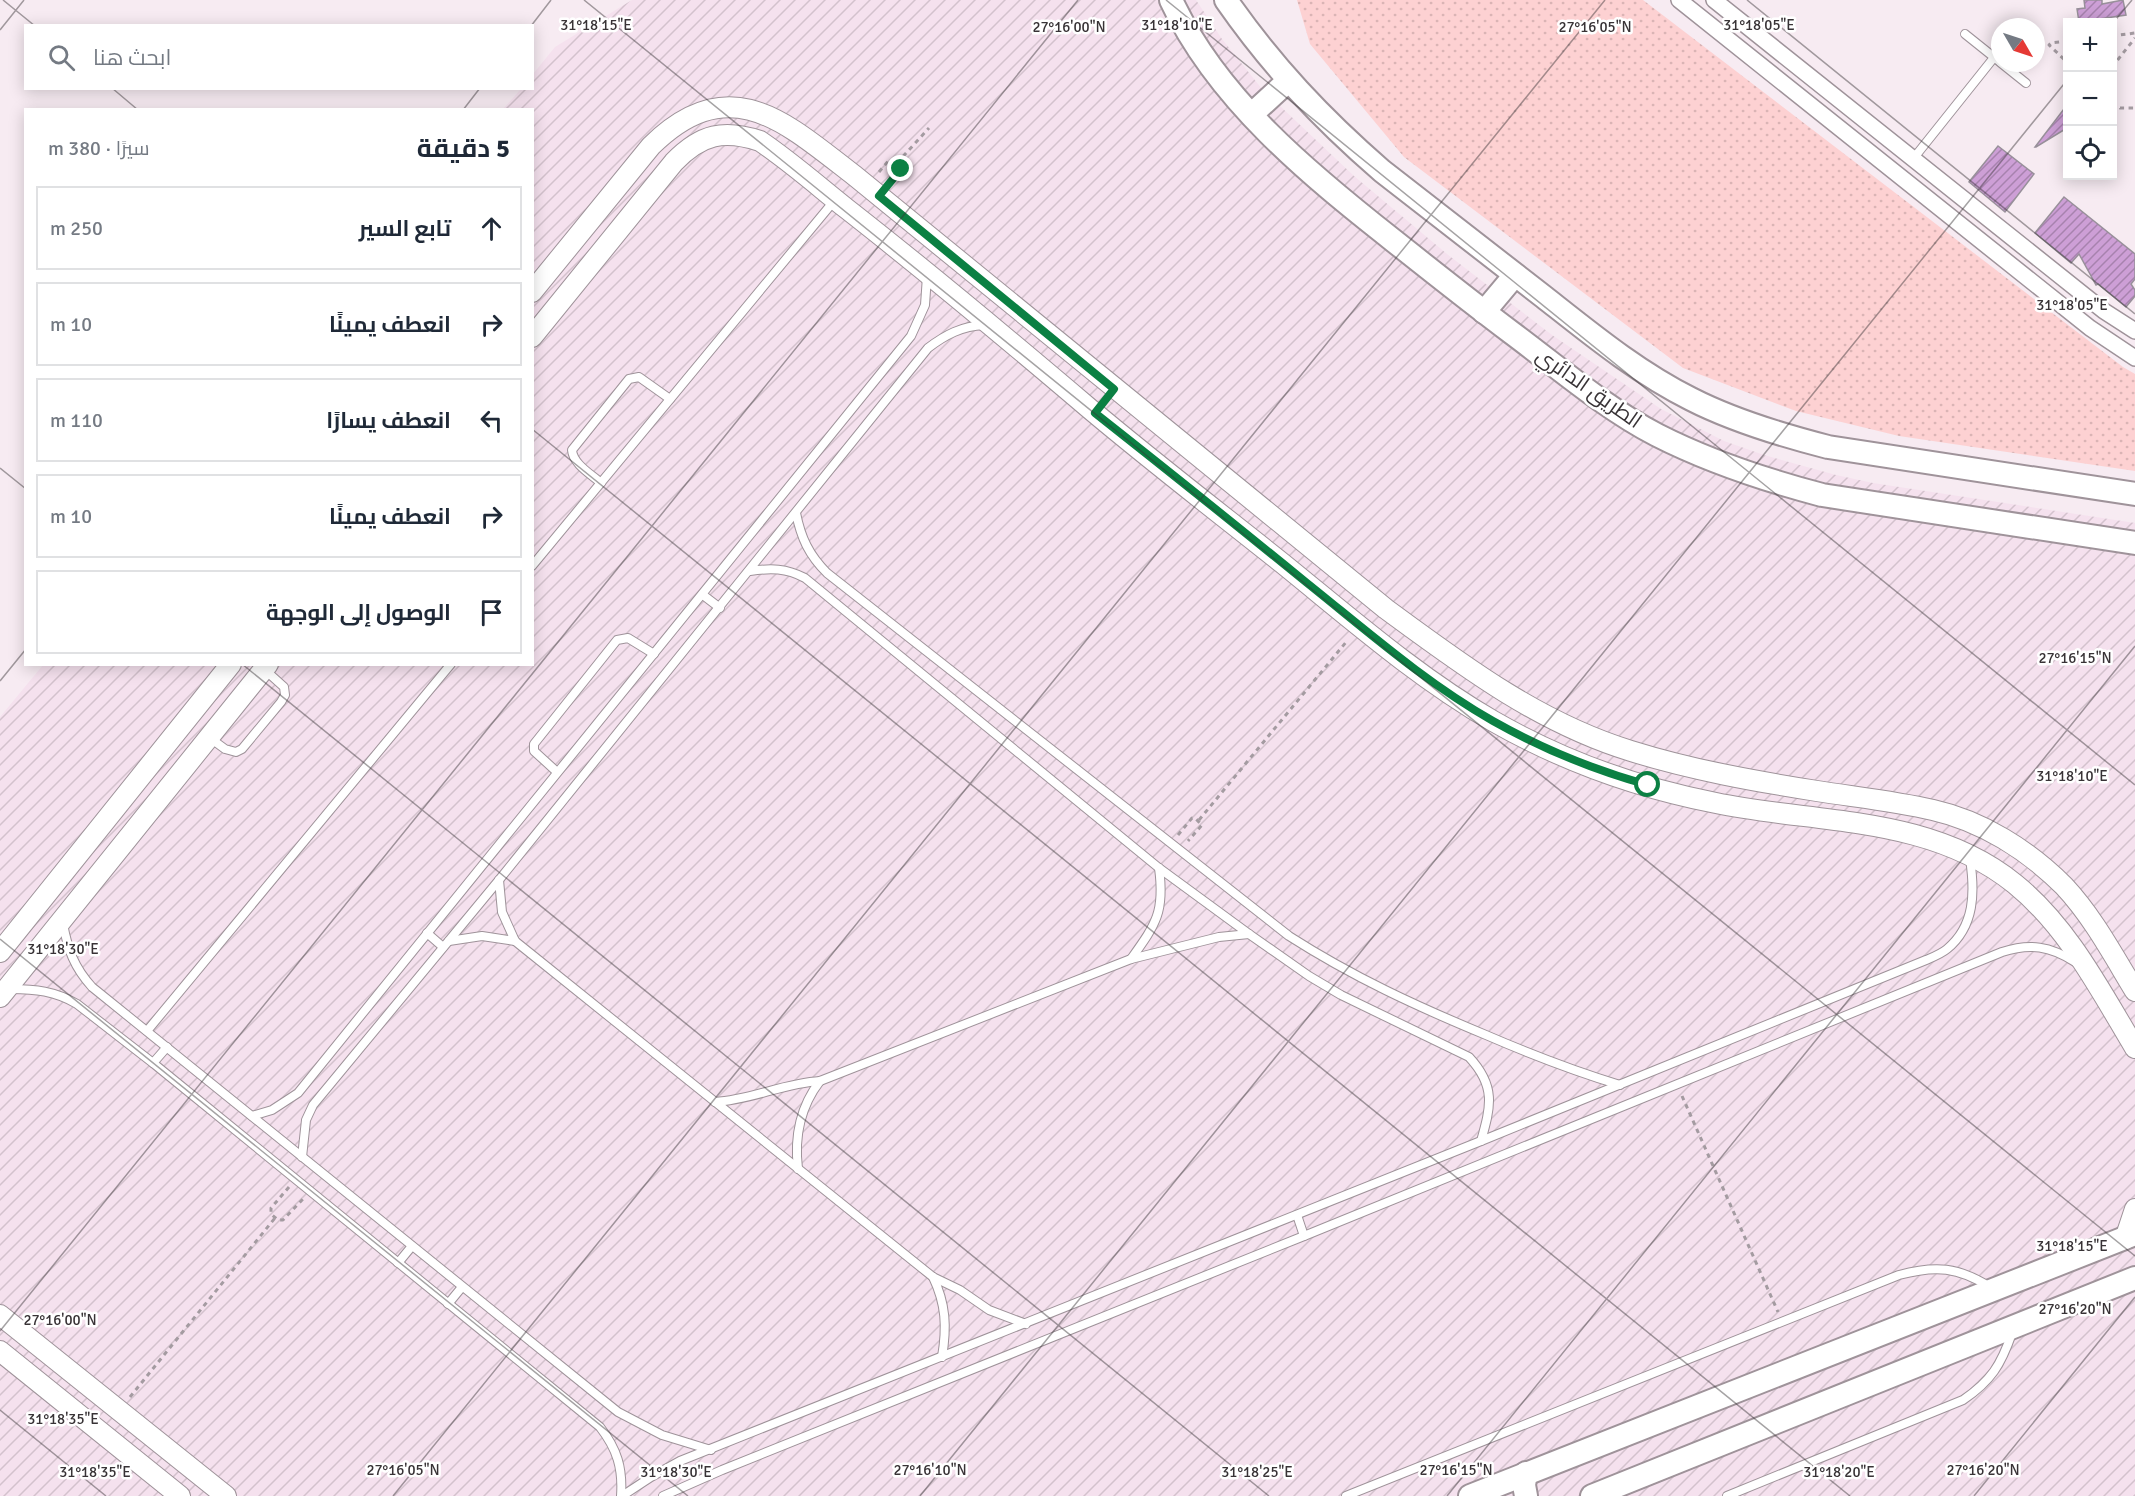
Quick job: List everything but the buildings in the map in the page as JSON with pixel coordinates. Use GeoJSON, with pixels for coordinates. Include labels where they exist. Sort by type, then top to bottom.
{"type":"FeatureCollection","features":[{"type":"Feature","properties":{"kind":"main road","name":"الطريق الدائري"},"geometry":{"type":"LineString","coordinates":[[1172,0],[1179,16],[1212,68],[1252,114],[1317,179],[1484,312],[1588,389],[1654,433],[1736,470],[1822,495],[2135,543]]}},
{"type":"Feature","properties":{"kind":"main road"},"geometry":{"type":"LineString","coordinates":[[1226,0],[1254,40],[1288,81],[1318,113],[1382,171],[1608,347],[1648,374],[1690,398],[1735,419],[1781,435],[1828,447],[2135,494]]}},
{"type":"Feature","properties":{"kind":"main road"},"geometry":{"type":"LineString","coordinates":[[1252,114],[1288,81]]}},
{"type":"Feature","properties":{"kind":"main road"},"geometry":{"type":"LineString","coordinates":[[1484,312],[1515,274]]}},
{"type":"Feature","properties":{"kind":"main road"},"geometry":{"type":"LineString","coordinates":[[1470,1496],[2130,1236]]}},
{"type":"Feature","properties":{"kind":"main road"},"geometry":{"type":"LineString","coordinates":[[1592,1496],[2135,1278]]}},
{"type":"Feature","properties":{"kind":"main road"},"geometry":{"type":"LineString","coordinates":[[1526,1473],[1524,1485],[1526,1496]]}},
{"type":"Feature","properties":{"kind":"street"},"geometry":{"type":"LineString","coordinates":[[1679,0],[2090,328],[2135,358]]}},
{"type":"Feature","properties":{"kind":"street"},"geometry":{"type":"LineString","coordinates":[[1714,0],[2104,311],[2135,331]]}},
{"type":"Feature","properties":{"kind":"street"},"geometry":{"type":"LineString","coordinates":[[534,290],[651,146],[669,129],[689,116],[720,108],[736,107],[760,112],[782,121],[867,186],[1386,609],[1497,688],[1539,712],[1629,751],[1725,776],[1933,810],[1957,817],[2004,839],[2026,853],[2065,887],[2097,928],[2135,991]]}},
{"type":"Feature","properties":{"kind":"street"},"geometry":{"type":"LineString","coordinates":[[534,335],[687,148],[704,139],[723,134],[742,135],[760,141],[927,272],[993,325],[1095,413],[1359,625],[1440,687],[1493,721],[1580,762],[1627,780],[1717,804],[1865,824],[1925,837],[1969,854],[1993,868],[2035,902],[2054,922],[2089,972],[2135,1048]]}},
{"type":"Feature","properties":{"kind":"street"},"geometry":{"type":"LineString","coordinates":[[835,200],[867,186]]}},
{"type":"Feature","properties":{"kind":"street"},"geometry":{"type":"LineString","coordinates":[[1095,413],[1114,389]]}},
{"type":"Feature","properties":{"kind":"street"},"geometry":{"type":"LineString","coordinates":[[0,952],[229,666]]}},
{"type":"Feature","properties":{"kind":"street"},"geometry":{"type":"LineString","coordinates":[[3,993],[266,667]]}},
{"type":"Feature","properties":{"kind":"street"},"geometry":{"type":"LineString","coordinates":[[1865,824],[1870,800]]}},
{"type":"Feature","properties":{"kind":"street"},"geometry":{"type":"LineString","coordinates":[[108,818],[130,835]]}},
{"type":"Feature","properties":{"kind":"street"},"geometry":{"type":"LineString","coordinates":[[2130,1236],[2135,1209]]}},
{"type":"Feature","properties":{"kind":"street"},"geometry":{"type":"LineString","coordinates":[[0,1315],[226,1496]]}},
{"type":"Feature","properties":{"kind":"street"},"geometry":{"type":"LineString","coordinates":[[17,1364],[35,1343]]}},
{"type":"Feature","properties":{"kind":"street"},"geometry":{"type":"LineString","coordinates":[[0,1351],[180,1496]]}},
{"type":"Feature","properties":{"kind":"street"},"geometry":{"type":"LineString","coordinates":[[132,1457],[150,1435]]}},
{"type":"Feature","properties":{"kind":"lane"},"geometry":{"type":"LineString","coordinates":[[1965,34],[1991,55]]}},
{"type":"Feature","properties":{"kind":"lane"},"geometry":{"type":"LineString","coordinates":[[1913,159],[1991,69]]}},
{"type":"Feature","properties":{"kind":"lane"},"geometry":{"type":"LineString","coordinates":[[2012,72],[2026,83]]}},
{"type":"Feature","properties":{"kind":"lane"},"geometry":{"type":"LineString","coordinates":[[534,564],[835,200]]}},
{"type":"Feature","properties":{"kind":"lane"},"geometry":{"type":"LineString","coordinates":[[252,1116],[273,1110],[298,1093],[911,336],[924,305],[927,272]]}},
{"type":"Feature","properties":{"kind":"lane"},"geometry":{"type":"LineString","coordinates":[[302,1157],[306,1120],[313,1105],[720,608],[928,348],[942,337],[958,330],[993,325]]}},
{"type":"Feature","properties":{"kind":"lane"},"geometry":{"type":"LineString","coordinates":[[601,483],[577,463],[572,450],[628,379],[639,376],[670,399]]}},
{"type":"Feature","properties":{"kind":"lane"},"geometry":{"type":"LineString","coordinates":[[796,513],[801,535],[808,549],[827,573],[1289,936],[1353,975],[1420,1008],[1564,1067],[1620,1085]]}},
{"type":"Feature","properties":{"kind":"lane"},"geometry":{"type":"LineString","coordinates":[[750,570],[780,569],[793,572],[805,579],[1160,868],[1250,934],[1309,976],[1341,995],[1469,1058],[1480,1070],[1488,1084],[1490,1101],[1481,1141]]}},
{"type":"Feature","properties":{"kind":"lane"},"geometry":{"type":"LineString","coordinates":[[703,595],[720,608]]}},
{"type":"Feature","properties":{"kind":"lane"},"geometry":{"type":"LineString","coordinates":[[557,772],[534,751],[534,744],[617,640],[628,638],[654,654]]}},
{"type":"Feature","properties":{"kind":"lane"},"geometry":{"type":"LineString","coordinates":[[147,1031],[449,666]]}},
{"type":"Feature","properties":{"kind":"lane"},"geometry":{"type":"LineString","coordinates":[[209,737],[225,749],[236,752],[242,749],[281,702],[285,695],[284,687],[266,667]]}},
{"type":"Feature","properties":{"kind":"lane"},"geometry":{"type":"LineString","coordinates":[[622,1496],[680,1461],[1620,1085],[1947,950],[1963,932],[1972,909],[1974,885],[1969,854]]}},
{"type":"Feature","properties":{"kind":"lane"},"geometry":{"type":"LineString","coordinates":[[1131,959],[1156,922],[1161,904],[1160,868]]}},
{"type":"Feature","properties":{"kind":"lane"},"geometry":{"type":"LineString","coordinates":[[499,880],[502,912],[515,941],[933,1277],[960,1290],[990,1310],[1026,1324]]}},
{"type":"Feature","properties":{"kind":"lane"},"geometry":{"type":"LineString","coordinates":[[62,920],[71,956],[79,973],[92,987],[618,1412],[662,1435],[711,1450]]}},
{"type":"Feature","properties":{"kind":"lane"},"geometry":{"type":"LineString","coordinates":[[427,933],[446,944],[482,936],[515,941]]}},
{"type":"Feature","properties":{"kind":"lane"},"geometry":{"type":"LineString","coordinates":[[715,1102],[749,1097],[804,1082],[820,1081],[1131,959],[1219,937],[1250,934]]}},
{"type":"Feature","properties":{"kind":"lane"},"geometry":{"type":"LineString","coordinates":[[663,1496],[722,1470],[1304,1236],[1979,960],[2021,946],[2043,947],[2064,955],[2089,972]]}},
{"type":"Feature","properties":{"kind":"lane"},"geometry":{"type":"LineString","coordinates":[[3,993],[34,989],[63,996],[77,1004],[153,1063],[600,1427],[611,1442],[619,1460],[622,1496]]}},
{"type":"Feature","properties":{"kind":"lane"},"geometry":{"type":"LineString","coordinates":[[153,1063],[167,1047]]}},
{"type":"Feature","properties":{"kind":"lane"},"geometry":{"type":"LineString","coordinates":[[798,1169],[796,1154],[799,1124],[810,1095],[820,1081]]}},
{"type":"Feature","properties":{"kind":"lane"},"geometry":{"type":"LineString","coordinates":[[1297,1215],[1304,1236]]}},
{"type":"Feature","properties":{"kind":"lane"},"geometry":{"type":"LineString","coordinates":[[398,1263],[412,1246]]}},
{"type":"Feature","properties":{"kind":"lane"},"geometry":{"type":"LineString","coordinates":[[1346,1496],[1899,1275],[1924,1268],[1949,1269],[1973,1276],[1994,1289]]}},
{"type":"Feature","properties":{"kind":"lane"},"geometry":{"type":"LineString","coordinates":[[933,1277],[945,1307],[946,1331],[942,1357]]}},
{"type":"Feature","properties":{"kind":"lane"},"geometry":{"type":"LineString","coordinates":[[448,1304],[462,1287]]}},
{"type":"Feature","properties":{"kind":"lane"},"geometry":{"type":"LineString","coordinates":[[1727,1496],[1963,1400],[1980,1388],[1994,1373],[2004,1355],[2014,1326]]}},
{"type":"Feature","properties":{"kind":"path"},"geometry":{"type":"LineString","coordinates":[[2117,36],[2135,36]]}},
{"type":"Feature","properties":{"kind":"path"},"geometry":{"type":"LineString","coordinates":[[2117,60],[2135,36]]}},
{"type":"Feature","properties":{"kind":"path"},"geometry":{"type":"LineString","coordinates":[[2063,42],[2049,45],[2063,59]]}},
{"type":"Feature","properties":{"kind":"path"},"geometry":{"type":"LineString","coordinates":[[2117,106],[2135,108]]}},
{"type":"Feature","properties":{"kind":"path"},"geometry":{"type":"LineString","coordinates":[[897,164],[928,128]]}},
{"type":"Feature","properties":{"kind":"path"},"geometry":{"type":"LineString","coordinates":[[891,160],[900,167],[901,171],[867,186],[891,160]]}},
{"type":"Feature","properties":{"kind":"path"},"geometry":{"type":"LineString","coordinates":[[1198,820],[1359,625]]}},
{"type":"Feature","properties":{"kind":"path"},"geometry":{"type":"LineString","coordinates":[[1171,843],[1192,818],[1198,820],[1201,826],[1180,850]]}},
{"type":"Feature","properties":{"kind":"path"},"geometry":{"type":"LineString","coordinates":[[1677,1084],[1782,1322]]}},
{"type":"Feature","properties":{"kind":"path"},"geometry":{"type":"LineString","coordinates":[[296,1180],[270,1210],[275,1218],[281,1221],[285,1219],[310,1191]]}},
{"type":"Feature","properties":{"kind":"path"},"geometry":{"type":"LineString","coordinates":[[120,1410],[275,1218]]}},
{"type":"Feature","properties":{"kind":"shaded area"},"geometry":{"type":"Polygon","coordinates":[[[632,0],[1196,0],[1222,39],[1262,89],[1354,176],[1447,254],[1552,335],[1661,409],[1724,441],[1836,475],[1873,483],[2135,523],[2135,1496],[0,1496],[0,717],[42,666],[534,666],[534,108],[504,108],[520,90],[534,90],[534,73],[555,47],[632,0]]]}},
{"type":"Feature","properties":{"kind":"shaded area"},"geometry":{"type":"Polygon","coordinates":[[[1297,0],[1643,0],[2135,374],[2135,471],[1899,436],[1796,411],[1683,368],[1404,157],[1310,44],[1297,0]]]}},
{"type":"Feature","properties":{"kind":"route"},"geometry":{"type":"LineString","coordinates":[[901,169],[879,196],[1114,389],[1095,413],[1359,625],[1440,687],[1493,721],[1538,744],[1627,780],[1648,785]]}}]}
